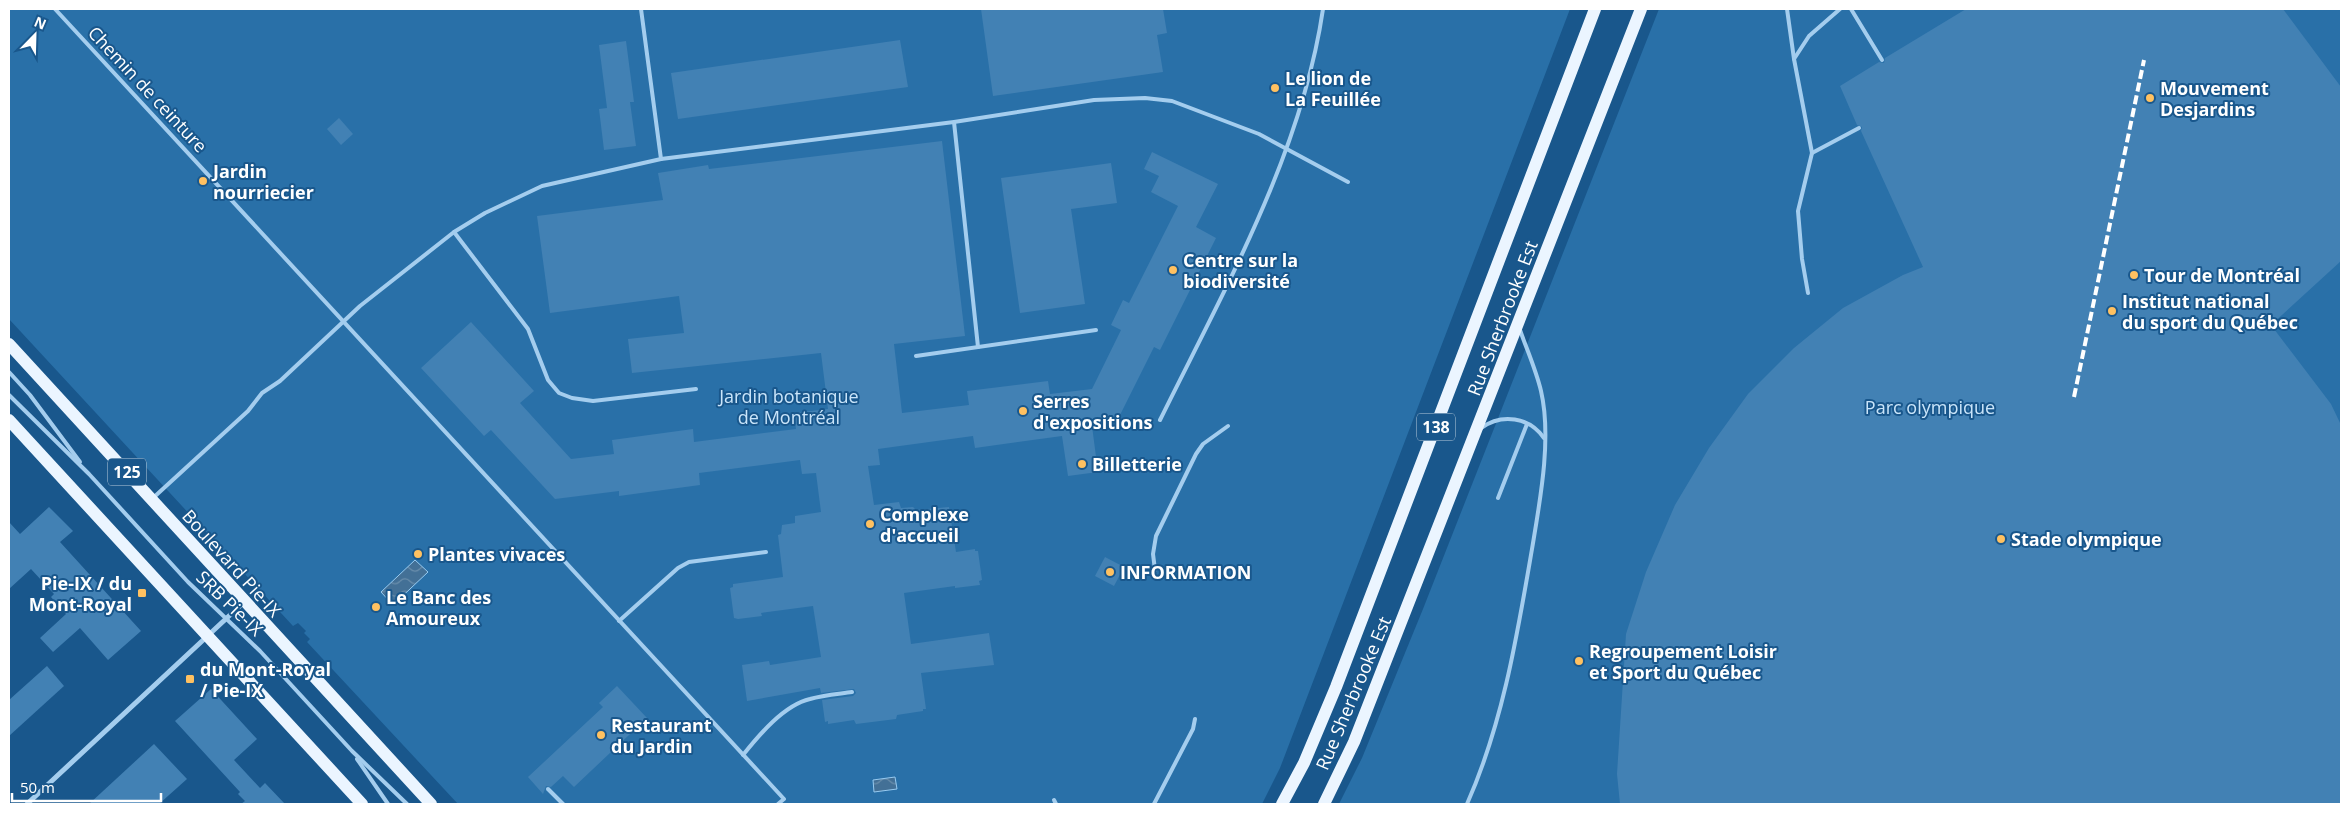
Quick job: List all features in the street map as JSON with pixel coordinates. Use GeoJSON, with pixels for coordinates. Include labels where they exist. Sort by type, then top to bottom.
{"type":"FeatureCollection","features":[{"type":"Feature","properties":{"kind":"main road","name":"Rue Sherbrooke Est"},"geometry":{"type":"LineString","coordinates":[[1282,804],[1304,763],[1340,679],[1595,9]]}},
{"type":"Feature","properties":{"kind":"main road","name":"Rue Sherbrooke Est"},"geometry":{"type":"LineString","coordinates":[[1324,804],[1354,742],[1641,9]]}},
{"type":"Feature","properties":{"kind":"main road","name":"Boulevard Pie-IX"},"geometry":{"type":"LineString","coordinates":[[9,344],[431,804]]}},
{"type":"Feature","properties":{"kind":"main road"},"geometry":{"type":"LineString","coordinates":[[9,420],[362,804]]}},
{"type":"Feature","properties":{"kind":"street"},"geometry":{"type":"LineString","coordinates":[[28,804],[244,602]]}},
{"type":"Feature","properties":{"kind":"lane","name":"Chemin de ceinture"},"geometry":{"type":"LineString","coordinates":[[55,9],[784,799],[778,804]]}},
{"type":"Feature","properties":{"kind":"lane"},"geometry":{"type":"LineString","coordinates":[[641,9],[661,159]]}},
{"type":"Feature","properties":{"kind":"lane"},"geometry":{"type":"LineString","coordinates":[[1160,420],[1263,206],[1286,148],[1312,63],[1323,9]]}},
{"type":"Feature","properties":{"kind":"lane"},"geometry":{"type":"LineString","coordinates":[[1787,9],[1794,59],[1812,153],[1798,211],[1802,259],[1808,293]]}},
{"type":"Feature","properties":{"kind":"lane"},"geometry":{"type":"LineString","coordinates":[[1794,59],[1809,36],[1840,9]]}},
{"type":"Feature","properties":{"kind":"lane"},"geometry":{"type":"LineString","coordinates":[[1851,9],[1882,60]]}},
{"type":"Feature","properties":{"kind":"lane"},"geometry":{"type":"LineString","coordinates":[[152,500],[248,411],[262,394],[280,381],[343,321],[454,232],[485,213],[542,186],[661,159],[954,122],[1094,100],[1160,99],[1172,101],[1259,134],[1348,182]]}},
{"type":"Feature","properties":{"kind":"lane"},"geometry":{"type":"LineString","coordinates":[[954,122],[978,347]]}},
{"type":"Feature","properties":{"kind":"lane"},"geometry":{"type":"LineString","coordinates":[[1812,153],[1859,128]]}},
{"type":"Feature","properties":{"kind":"lane"},"geometry":{"type":"LineString","coordinates":[[454,232],[528,329],[548,380],[559,393],[572,398],[593,401],[696,389]]}},
{"type":"Feature","properties":{"kind":"lane"},"geometry":{"type":"LineString","coordinates":[[1467,804],[1484,766],[1501,708],[1518,631],[1539,504],[1544,438],[1541,391],[1518,325]]}},
{"type":"Feature","properties":{"kind":"lane"},"geometry":{"type":"LineString","coordinates":[[916,356],[1096,330]]}},
{"type":"Feature","properties":{"kind":"lane","name":"SRB Pie-IX"},"geometry":{"type":"LineString","coordinates":[[9,372],[30,395],[89,474]]}},
{"type":"Feature","properties":{"kind":"lane","name":"SRB Pie-IX"},"geometry":{"type":"LineString","coordinates":[[9,394],[89,474],[188,582],[260,651],[352,750],[407,804]]}},
{"type":"Feature","properties":{"kind":"lane"},"geometry":{"type":"LineString","coordinates":[[1477,431],[1488,423],[1500,418],[1513,418],[1537,429],[1544,438]]}},
{"type":"Feature","properties":{"kind":"lane"},"geometry":{"type":"LineString","coordinates":[[1498,498],[1527,424]]}},
{"type":"Feature","properties":{"kind":"lane"},"geometry":{"type":"LineString","coordinates":[[1155,570],[1153,554],[1156,536],[1196,454],[1203,444],[1228,426]]}},
{"type":"Feature","properties":{"kind":"lane"},"geometry":{"type":"LineString","coordinates":[[619,621],[678,568],[689,562],[766,552]]}},
{"type":"Feature","properties":{"kind":"lane"},"geometry":{"type":"LineString","coordinates":[[743,755],[761,732],[786,711],[808,699],[852,692]]}},
{"type":"Feature","properties":{"kind":"lane"},"geometry":{"type":"LineString","coordinates":[[1154,804],[1193,729],[1195,719]]}},
{"type":"Feature","properties":{"kind":"lane","name":"SRB Pie-IX"},"geometry":{"type":"LineString","coordinates":[[352,750],[388,804]]}},
{"type":"Feature","properties":{"kind":"lane"},"geometry":{"type":"LineString","coordinates":[[548,789],[563,804]]}},
{"type":"Feature","properties":{"kind":"green space","name":"Jardin botanique de Montréal"},"geometry":{"type":"Polygon","coordinates":[[[9,9],[1570,9],[1280,768],[1262,804],[458,804],[307,642],[310,639],[304,633],[306,631],[298,623],[293,626],[9,319],[9,9]]]}},
{"type":"Feature","properties":{"kind":"green space","name":"Parc olympique"},"geometry":{"type":"Polygon","coordinates":[[[1659,9],[2341,9],[2341,804],[1339,804],[1362,758],[1423,609],[1659,9]]]}},
{"type":"Feature","properties":{"kind":"water"},"geometry":{"type":"Polygon","coordinates":[[[415,560],[428,572],[393,605],[381,592],[415,560]]]}},
{"type":"Feature","properties":{"kind":"water"},"geometry":{"type":"Polygon","coordinates":[[[895,777],[897,789],[874,792],[873,780],[895,777]]]}},
{"type":"Feature","properties":{"kind":"building"},"geometry":{"type":"Polygon","coordinates":[[[981,9],[1163,9],[1167,33],[1157,35],[1163,72],[993,96],[981,9]]]}},
{"type":"Feature","properties":{"kind":"building","name":"Parc olympique"},"geometry":{"type":"Polygon","coordinates":[[[1966,9],[2283,9],[2341,87],[2341,261],[2271,325],[2331,404],[2341,425],[2341,804],[1620,804],[1617,774],[1626,634],[1646,572],[1675,505],[1709,448],[1748,394],[1794,348],[1843,308],[1903,275],[1923,267],[1861,131],[1862,127],[1857,125],[1840,86],[1879,62],[1884,63],[1885,58],[1966,9]]]}},
{"type":"Feature","properties":{"kind":"building"},"geometry":{"type":"Polygon","coordinates":[[[900,40],[908,87],[678,119],[671,73],[900,40]]]}},
{"type":"Feature","properties":{"kind":"building"},"geometry":{"type":"Polygon","coordinates":[[[626,41],[634,102],[630,102],[636,146],[604,150],[599,109],[607,108],[599,45],[626,41]]]}},
{"type":"Feature","properties":{"kind":"building"},"geometry":{"type":"Polygon","coordinates":[[[339,118],[353,134],[341,145],[327,129],[339,118]]]}},
{"type":"Feature","properties":{"kind":"building"},"geometry":{"type":"Polygon","coordinates":[[[942,141],[965,336],[894,344],[902,413],[969,405],[967,391],[1048,381],[1050,394],[1092,389],[1121,330],[1111,325],[1123,300],[1129,303],[1178,206],[1151,192],[1159,176],[1144,169],[1152,152],[1218,184],[1196,227],[1216,238],[1160,350],[1154,347],[1116,423],[1092,426],[1098,472],[1068,476],[1062,436],[975,448],[973,436],[878,449],[880,465],[868,466],[874,505],[899,502],[901,508],[913,507],[916,510],[949,507],[956,552],[975,549],[975,551],[978,551],[982,580],[979,581],[980,585],[955,588],[955,586],[904,593],[911,644],[989,633],[994,665],[921,673],[926,709],[923,709],[923,711],[897,715],[896,719],[856,724],[854,720],[828,724],[828,721],[825,722],[822,700],[853,696],[856,693],[854,689],[821,693],[820,688],[747,701],[742,665],[769,661],[770,665],[821,657],[813,606],[761,613],[762,616],[738,619],[734,618],[730,588],[733,587],[733,584],[783,577],[778,535],[781,534],[782,525],[795,523],[795,516],[821,512],[816,473],[802,474],[800,460],[699,473],[700,485],[619,496],[619,491],[555,499],[491,430],[484,436],[421,368],[471,322],[534,391],[520,403],[571,459],[614,454],[612,440],[693,429],[694,442],[796,429],[794,413],[828,409],[821,353],[632,373],[628,339],[684,333],[679,296],[550,313],[537,216],[663,200],[658,173],[708,165],[709,169],[942,141]]]}},
{"type":"Feature","properties":{"kind":"building"},"geometry":{"type":"Polygon","coordinates":[[[1111,163],[1117,203],[1071,209],[1085,304],[1020,313],[1001,178],[1111,163]]]}},
{"type":"Feature","properties":{"kind":"building"},"geometry":{"type":"Polygon","coordinates":[[[49,507],[73,531],[60,542],[141,631],[108,660],[80,628],[53,652],[40,638],[66,614],[51,597],[54,594],[31,569],[9,589],[9,522],[20,534],[49,507]]]}},
{"type":"Feature","properties":{"kind":"building"},"geometry":{"type":"Polygon","coordinates":[[[1105,557],[1124,567],[1114,586],[1095,576],[1105,557]]]}},
{"type":"Feature","properties":{"kind":"building"},"geometry":{"type":"Polygon","coordinates":[[[47,666],[64,686],[9,736],[9,700],[47,666]]]}},
{"type":"Feature","properties":{"kind":"building","name":"Restaurant du Jardin"},"geometry":{"type":"Polygon","coordinates":[[[617,686],[647,718],[574,787],[563,776],[551,787],[546,786],[543,794],[528,777],[603,707],[599,703],[617,686]]]}},
{"type":"Feature","properties":{"kind":"building"},"geometry":{"type":"Polygon","coordinates":[[[211,689],[257,739],[234,760],[260,788],[265,783],[285,804],[241,804],[245,801],[238,794],[240,792],[175,721],[211,689]]]}},
{"type":"Feature","properties":{"kind":"building"},"geometry":{"type":"Polygon","coordinates":[[[154,744],[187,779],[159,804],[89,804],[154,744]]]}},
{"type":"Feature","properties":{"kind":"railway"},"geometry":{"type":"LineString","coordinates":[[2074,397],[2144,60]]}},
{"type":"Feature","properties":{"kind":"place","name":"Le lion de La Feuillée"},"geometry":{"type":"Point","coordinates":[1275,88]}},
{"type":"Feature","properties":{"kind":"place","name":"Mouvement Desjardins"},"geometry":{"type":"Point","coordinates":[2150,98]}},
{"type":"Feature","properties":{"kind":"place","name":"Jardin nourriecier"},"geometry":{"type":"Point","coordinates":[203,181]}},
{"type":"Feature","properties":{"kind":"place","name":"Centre sur la biodiversité"},"geometry":{"type":"Point","coordinates":[1173,270]}},
{"type":"Feature","properties":{"kind":"place","name":"Tour de Montréal"},"geometry":{"type":"Point","coordinates":[2134,275]}},
{"type":"Feature","properties":{"kind":"place","name":"Institut national du sport du Québec"},"geometry":{"type":"Point","coordinates":[2112,311]}},
{"type":"Feature","properties":{"kind":"place","name":"Serres d'expositions"},"geometry":{"type":"Point","coordinates":[1023,411]}},
{"type":"Feature","properties":{"kind":"place","name":"Billetterie"},"geometry":{"type":"Point","coordinates":[1082,464]}},
{"type":"Feature","properties":{"kind":"place","name":"Complexe d'accueil"},"geometry":{"type":"Point","coordinates":[870,524]}},
{"type":"Feature","properties":{"kind":"place","name":"Stade olympique"},"geometry":{"type":"Point","coordinates":[2001,539]}},
{"type":"Feature","properties":{"kind":"place","name":"Plantes vivaces"},"geometry":{"type":"Point","coordinates":[418,554]}},
{"type":"Feature","properties":{"kind":"place","name":"INFORMATION"},"geometry":{"type":"Point","coordinates":[1110,572]}},
{"type":"Feature","properties":{"kind":"place","name":"Pie-IX / du Mont-Royal"},"geometry":{"type":"Point","coordinates":[142,593]}},
{"type":"Feature","properties":{"kind":"place","name":"Le Banc des Amoureux"},"geometry":{"type":"Point","coordinates":[376,607]}},
{"type":"Feature","properties":{"kind":"place","name":"Regroupement Loisir et Sport du Québec"},"geometry":{"type":"Point","coordinates":[1579,661]}},
{"type":"Feature","properties":{"kind":"place","name":"du Mont-Royal / Pie-IX"},"geometry":{"type":"Point","coordinates":[190,679]}},
{"type":"Feature","properties":{"kind":"place","name":"Restaurant du Jardin"},"geometry":{"type":"Point","coordinates":[601,735]}}]}
